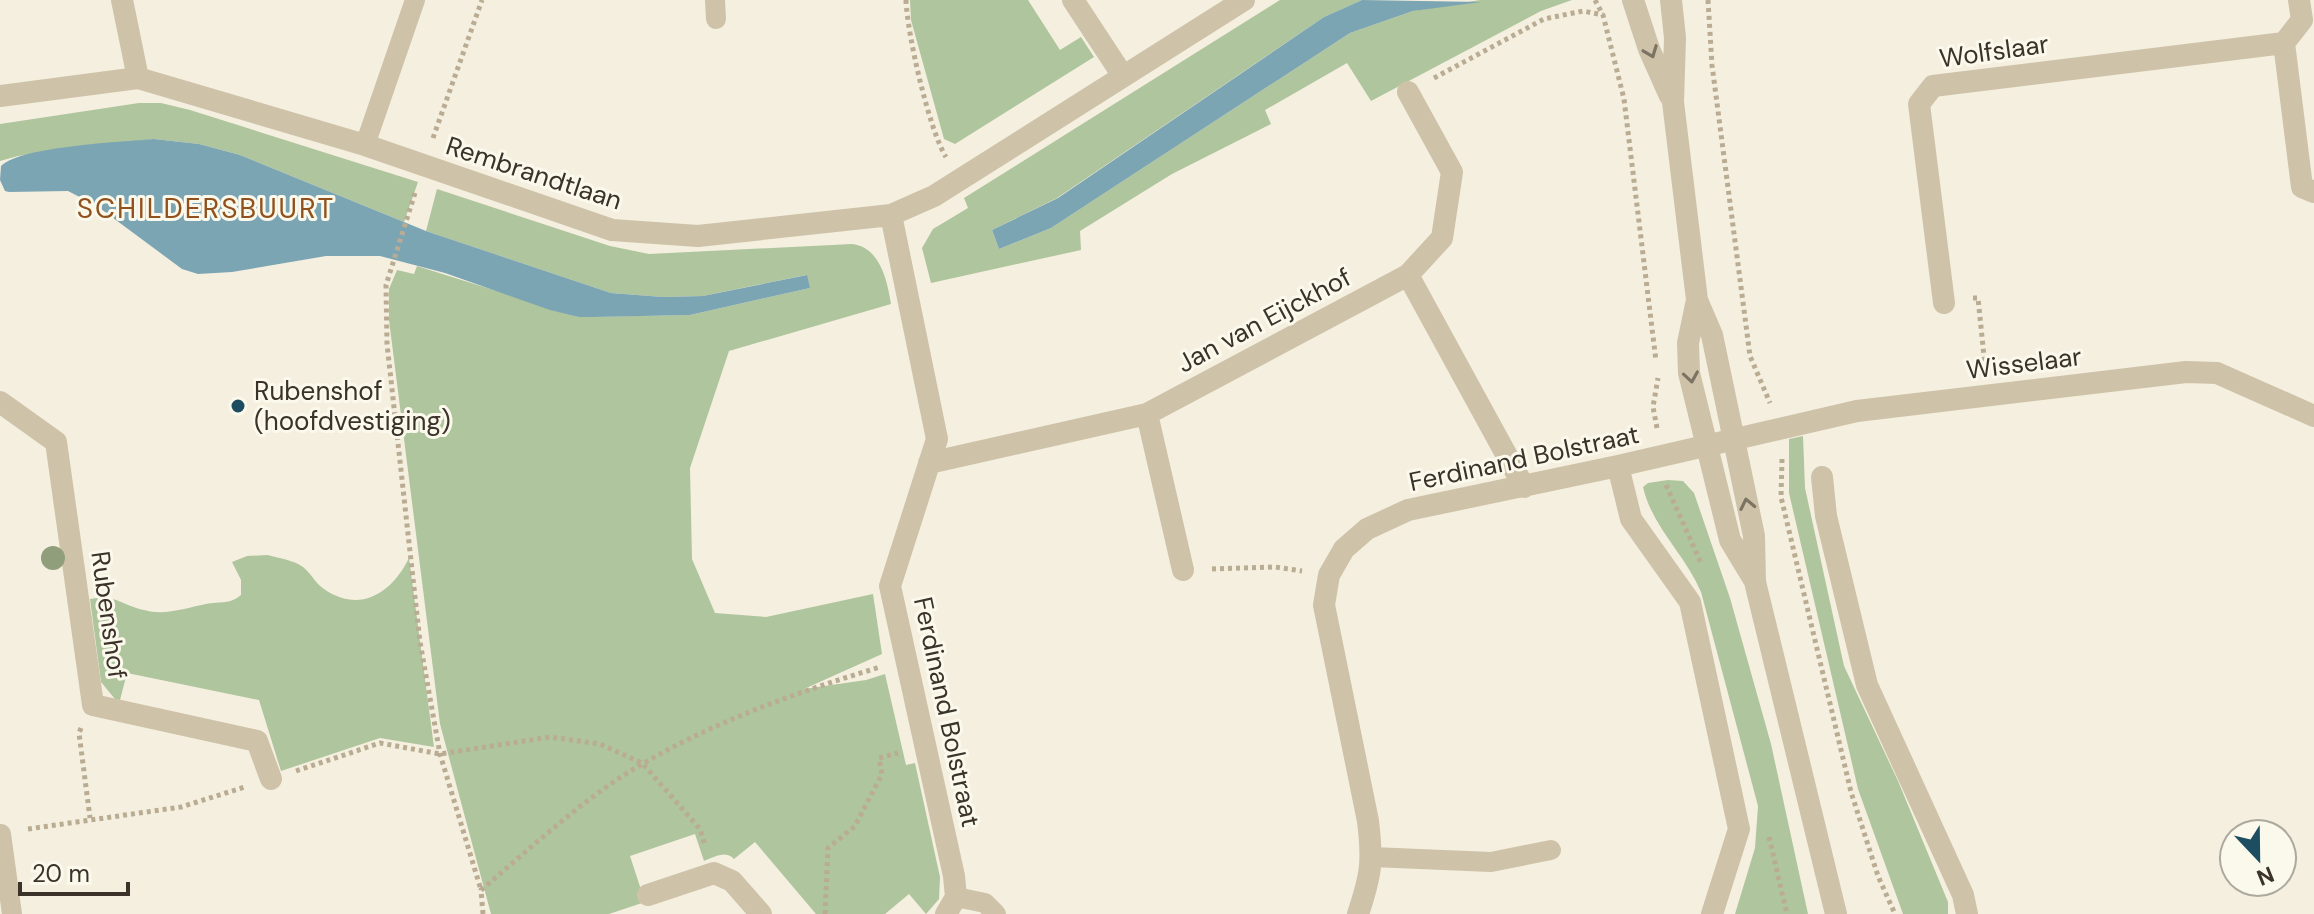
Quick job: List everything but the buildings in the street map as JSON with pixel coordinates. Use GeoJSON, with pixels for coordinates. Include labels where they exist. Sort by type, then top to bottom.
{"type":"FeatureCollection","features":[{"type":"Feature","properties":{"kind":"street"},"geometry":{"type":"LineString","coordinates":[[122,0],[138,78]]}},
{"type":"Feature","properties":{"kind":"street"},"geometry":{"type":"LineString","coordinates":[[1073,0],[1123,76]]}},
{"type":"Feature","properties":{"kind":"street","name":"Rembrandtlaan"},"geometry":{"type":"LineString","coordinates":[[0,96],[138,78],[365,145],[612,230],[698,236],[891,215],[934,196],[1244,0]]}},
{"type":"Feature","properties":{"kind":"street"},"geometry":{"type":"LineString","coordinates":[[1671,0],[1675,38],[1673,102],[1697,300],[1712,335],[1754,536],[1755,582],[1836,914]]}},
{"type":"Feature","properties":{"kind":"street"},"geometry":{"type":"LineString","coordinates":[[2299,0],[2302,20],[2284,43],[2302,187],[2314,192]]}},
{"type":"Feature","properties":{"kind":"street"},"geometry":{"type":"LineString","coordinates":[[1635,4],[1649,49],[1673,102]]}},
{"type":"Feature","properties":{"kind":"street","name":"Wolfslaar"},"geometry":{"type":"LineString","coordinates":[[1944,303],[1919,104],[1933,86],[2284,43]]}},
{"type":"Feature","properties":{"kind":"street","name":"Jan van Eijckhof"},"geometry":{"type":"LineString","coordinates":[[929,463],[1147,414],[1408,275],[1442,238],[1452,172],[1408,92]]}},
{"type":"Feature","properties":{"kind":"street","name":"Ferdinand Bolstraat"},"geometry":{"type":"LineString","coordinates":[[891,215],[937,439],[890,586],[954,876],[951,905]]}},
{"type":"Feature","properties":{"kind":"street"},"geometry":{"type":"LineString","coordinates":[[1408,275],[1524,487]]}},
{"type":"Feature","properties":{"kind":"street"},"geometry":{"type":"LineString","coordinates":[[1697,300],[1688,343],[1689,373],[1730,540],[1755,582]]}},
{"type":"Feature","properties":{"kind":"street","name":"Wisselaar"},"geometry":{"type":"LineString","coordinates":[[1706,447],[1857,411],[2186,372],[2217,373],[2314,416]]}},
{"type":"Feature","properties":{"kind":"street","name":"Rubenshof"},"geometry":{"type":"LineString","coordinates":[[0,402],[56,442],[93,705],[257,741],[271,779]]}},
{"type":"Feature","properties":{"kind":"street"},"geometry":{"type":"LineString","coordinates":[[1147,414],[1183,570]]}},
{"type":"Feature","properties":{"kind":"street","name":"Ferdinand Bolstraat"},"geometry":{"type":"LineString","coordinates":[[1329,575],[1344,549],[1367,529],[1408,510],[1706,447]]}},
{"type":"Feature","properties":{"kind":"street"},"geometry":{"type":"LineString","coordinates":[[1618,466],[1631,519],[1690,602],[1739,829],[1712,914]]}},
{"type":"Feature","properties":{"kind":"street"},"geometry":{"type":"LineString","coordinates":[[1822,477],[1826,516],[1867,685],[1963,895],[1967,914]]}},
{"type":"Feature","properties":{"kind":"street"},"geometry":{"type":"LineString","coordinates":[[1329,575],[1324,605],[1368,821],[1372,857],[1358,914]]}},
{"type":"Feature","properties":{"kind":"street"},"geometry":{"type":"LineString","coordinates":[[648,895],[714,873],[732,881],[761,914]]}},
{"type":"Feature","properties":{"kind":"lane"},"geometry":{"type":"LineString","coordinates":[[365,145],[415,0]]}},
{"type":"Feature","properties":{"kind":"lane"},"geometry":{"type":"LineString","coordinates":[[1,834],[12,914]]}},
{"type":"Feature","properties":{"kind":"lane"},"geometry":{"type":"LineString","coordinates":[[1372,857],[1491,862],[1551,850]]}},
{"type":"Feature","properties":{"kind":"lane","name":"Ferdinand Bolstraat"},"geometry":{"type":"LineString","coordinates":[[951,905],[985,903],[996,914]]}},
{"type":"Feature","properties":{"kind":"path"},"geometry":{"type":"LineString","coordinates":[[429,148],[482,0]]}},
{"type":"Feature","properties":{"kind":"path"},"geometry":{"type":"LineString","coordinates":[[906,0],[907,22],[931,119],[942,151],[961,179]]}},
{"type":"Feature","properties":{"kind":"path"},"geometry":{"type":"LineString","coordinates":[[1408,92],[1544,19],[1583,11],[1603,15],[1635,4]]}},
{"type":"Feature","properties":{"kind":"path"},"geometry":{"type":"LineString","coordinates":[[411,206],[386,285],[387,344],[420,642],[440,754],[481,890],[483,914]]}},
{"type":"Feature","properties":{"kind":"path"},"geometry":{"type":"LineString","coordinates":[[1944,303],[1978,298],[1988,395]]}},
{"type":"Feature","properties":{"kind":"path"},"geometry":{"type":"LineString","coordinates":[[1183,570],[1275,567],[1329,575]]}},
{"type":"Feature","properties":{"kind":"path"},"geometry":{"type":"LineString","coordinates":[[481,890],[582,806],[642,763],[740,714],[907,658]]}},
{"type":"Feature","properties":{"kind":"path"},"geometry":{"type":"LineString","coordinates":[[90,818],[79,733],[93,705]]}},
{"type":"Feature","properties":{"kind":"path"},"geometry":{"type":"LineString","coordinates":[[1,834],[90,818],[181,807],[380,743],[440,754],[550,737],[600,744],[642,763],[700,829],[714,873]]}},
{"type":"Feature","properties":{"kind":"path"},"geometry":{"type":"LineString","coordinates":[[825,914],[828,848],[855,826],[882,774],[879,758],[926,747]]}},
{"type":"Feature","properties":{"kind":"green space"},"geometry":{"type":"Polygon","coordinates":[[[910,0],[1028,0],[1060,50],[1081,37],[1094,57],[955,144],[944,139],[911,20],[910,0]]]}},
{"type":"Feature","properties":{"kind":"green space"},"geometry":{"type":"Polygon","coordinates":[[[1280,0],[1362,0],[1324,17],[1057,198],[992,230],[999,249],[1051,228],[1350,33],[1413,11],[1480,0],[1572,0],[1541,11],[1371,101],[1347,63],[1265,110],[1271,124],[1172,174],[1080,231],[1081,250],[931,283],[922,248],[933,229],[968,208],[964,198],[1280,0]]]}},
{"type":"Feature","properties":{"kind":"green space"},"geometry":{"type":"Polygon","coordinates":[[[139,103],[161,103],[190,110],[418,182],[404,222],[240,155],[199,144],[154,139],[18,156],[0,161],[0,124],[139,103]]]}},
{"type":"Feature","properties":{"kind":"green space"},"geometry":{"type":"Polygon","coordinates":[[[437,189],[610,246],[649,254],[852,244],[862,246],[876,258],[891,304],[729,351],[690,468],[692,559],[715,613],[766,617],[873,594],[882,654],[804,689],[866,680],[885,674],[906,765],[915,763],[940,877],[939,899],[926,914],[909,894],[885,914],[816,914],[755,842],[734,859],[723,855],[704,861],[695,834],[630,856],[645,902],[609,914],[491,914],[440,724],[389,320],[389,289],[397,270],[414,274],[417,266],[579,317],[690,315],[810,288],[806,275],[703,296],[611,293],[426,231],[437,189]]]}},
{"type":"Feature","properties":{"kind":"green space"},"geometry":{"type":"Polygon","coordinates":[[[1803,436],[1805,488],[1844,666],[1898,781],[1948,902],[1948,914],[1903,914],[1858,789],[1789,493],[1789,439],[1803,436]]]}},
{"type":"Feature","properties":{"kind":"green space"},"geometry":{"type":"Polygon","coordinates":[[[1683,481],[1694,493],[1730,598],[1771,744],[1808,914],[1735,914],[1755,848],[1758,806],[1701,592],[1661,528],[1643,487],[1648,483],[1683,481]]]}},
{"type":"Feature","properties":{"kind":"green space"},"geometry":{"type":"Polygon","coordinates":[[[267,555],[299,565],[324,589],[350,600],[374,596],[384,590],[409,558],[434,747],[380,738],[281,771],[259,700],[127,673],[120,700],[115,699],[101,682],[90,599],[113,599],[152,612],[228,601],[241,595],[241,580],[232,562],[247,556],[267,555]]]}},
{"type":"Feature","properties":{"kind":"water"},"geometry":{"type":"Polygon","coordinates":[[[1362,0],[1481,2],[1413,11],[1350,33],[1051,228],[999,249],[992,230],[1058,198],[1324,17],[1362,0]]]}},
{"type":"Feature","properties":{"kind":"water"},"geometry":{"type":"Polygon","coordinates":[[[154,139],[199,144],[240,155],[426,231],[611,293],[703,296],[807,275],[810,288],[690,315],[579,317],[445,273],[380,256],[326,256],[232,272],[198,274],[182,269],[97,206],[68,191],[9,192],[5,191],[0,180],[1,166],[29,154],[73,146],[154,139]]]}},
{"type":"Feature","properties":{"kind":"place","name":"Rubenshof (hoofdvestiging)"},"geometry":{"type":"Point","coordinates":[238,406]}},
{"type":"Feature","properties":{"kind":"district","name":"SCHILDERSBUURT"},"geometry":{"type":"Point","coordinates":[206,208]}}]}
